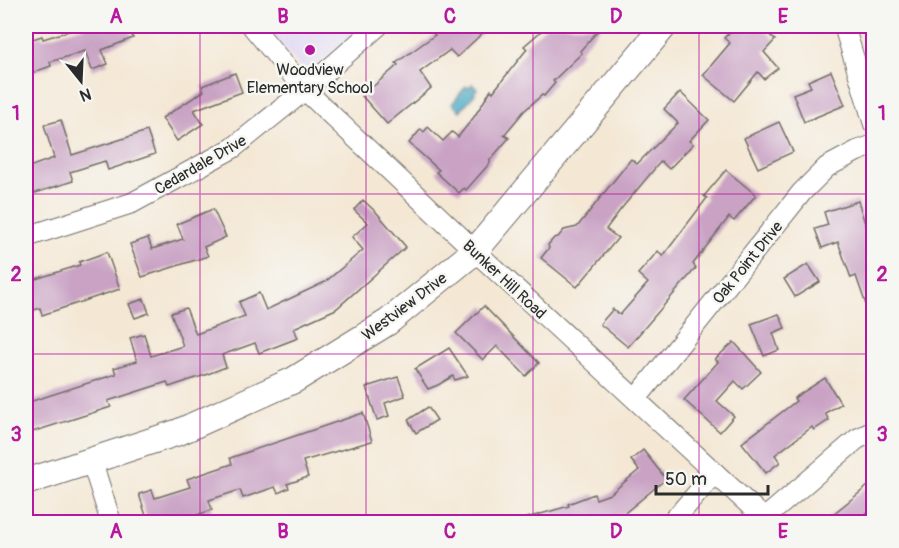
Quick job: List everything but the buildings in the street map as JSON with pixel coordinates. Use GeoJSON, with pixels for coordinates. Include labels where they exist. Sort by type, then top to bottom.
{"type":"FeatureCollection","features":[{"type":"Feature","properties":{"kind":"main road","name":"Westview Drive"},"geometry":{"type":"LineString","coordinates":[[26,482],[179,432],[294,380],[388,322],[475,251],[664,26]]}},
{"type":"Feature","properties":{"kind":"street","name":"Bunker Hill Road"},"geometry":{"type":"LineString","coordinates":[[252,26],[305,90],[766,520]]}},
{"type":"Feature","properties":{"kind":"street","name":"Cedardale Drive"},"geometry":{"type":"LineString","coordinates":[[26,237],[132,203],[234,148],[378,26]]}},
{"type":"Feature","properties":{"kind":"street"},"geometry":{"type":"LineString","coordinates":[[844,26],[873,124]]}},
{"type":"Feature","properties":{"kind":"street","name":"Oak Point Drive"},"geometry":{"type":"LineString","coordinates":[[636,399],[802,192],[827,167],[873,145]]}},
{"type":"Feature","properties":{"kind":"street"},"geometry":{"type":"LineString","coordinates":[[766,520],[857,439],[873,431]]}},
{"type":"Feature","properties":{"kind":"street"},"geometry":{"type":"LineString","coordinates":[[92,462],[111,522]]}},
{"type":"Feature","properties":{"kind":"street"},"geometry":{"type":"LineString","coordinates":[[672,522],[715,473]]}},
{"type":"Feature","properties":{"kind":"shaded area","name":"Woodview Elementary School"},"geometry":{"type":"Polygon","coordinates":[[[266,26],[362,26],[307,75],[266,26]]]}},
{"type":"Feature","properties":{"kind":"water"},"geometry":{"type":"Polygon","coordinates":[[[472,84],[477,89],[475,94],[460,111],[452,104],[466,86],[469,88],[472,84]]]}},
{"type":"Feature","properties":{"kind":"place","name":"Woodview Elementary School"},"geometry":{"type":"Point","coordinates":[310,50]}}]}
